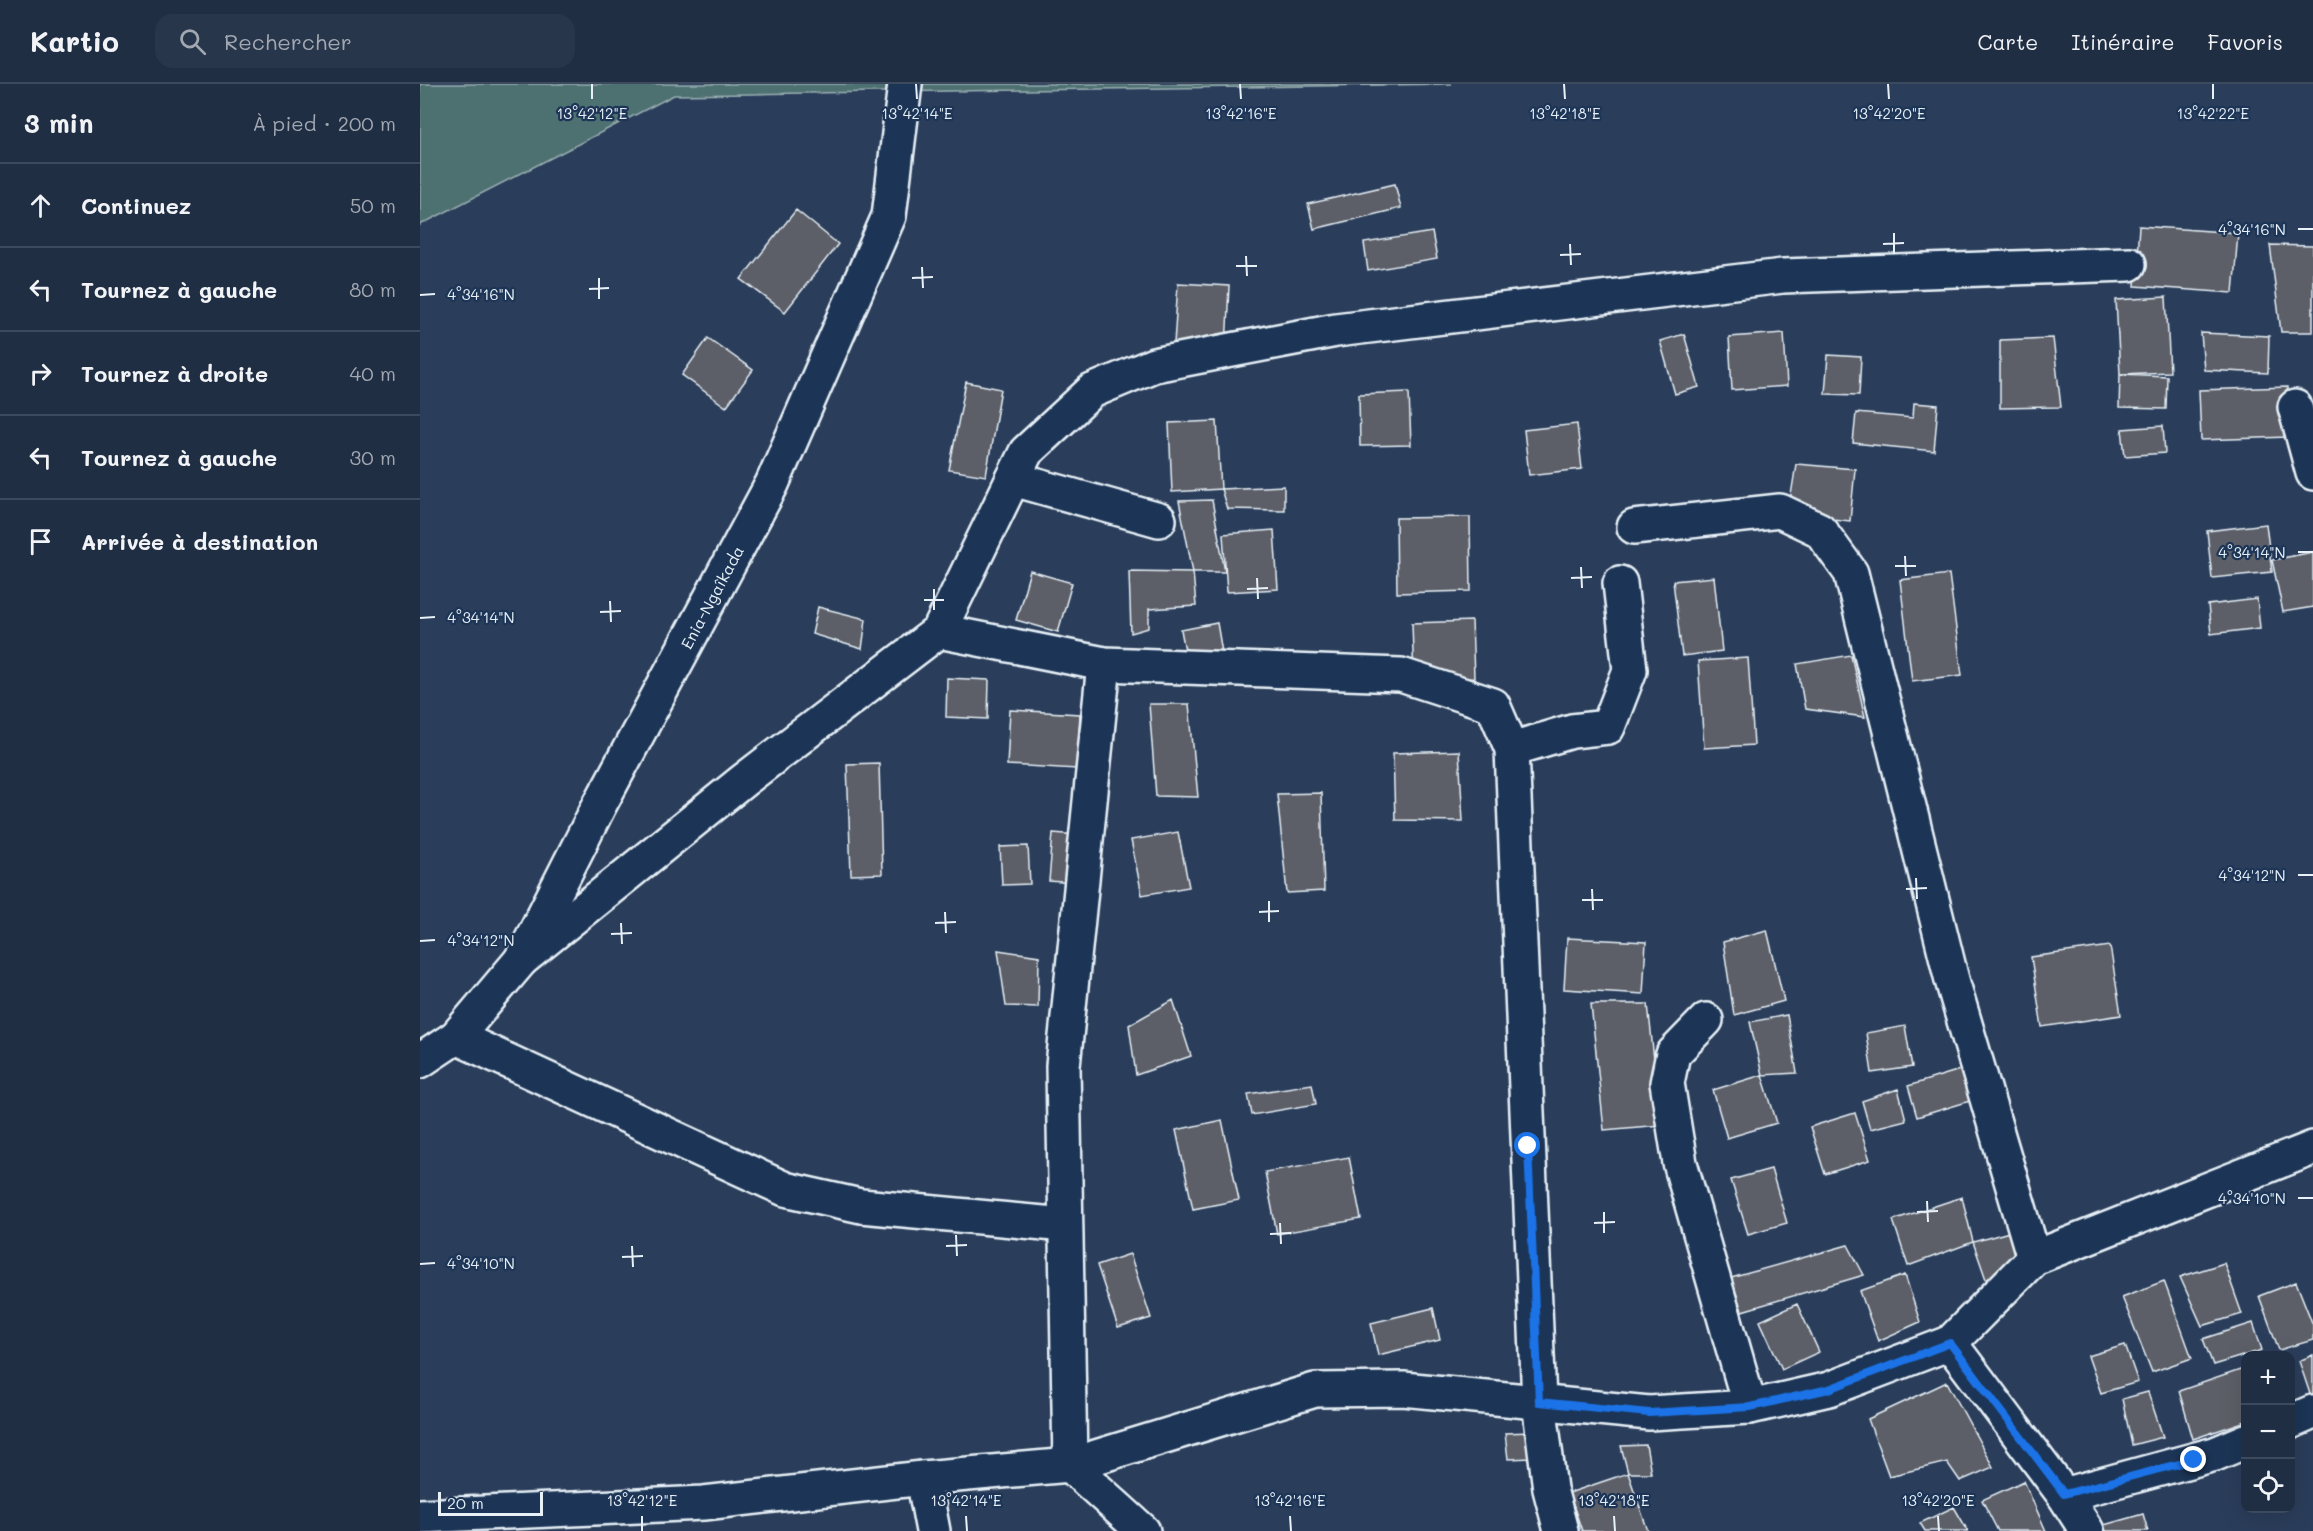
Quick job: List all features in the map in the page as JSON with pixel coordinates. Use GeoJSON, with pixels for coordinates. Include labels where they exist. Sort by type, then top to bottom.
{"type":"FeatureCollection","features":[{"type":"Feature","properties":{"kind":"street","name":"Enia-Ngaîkada"},"geometry":{"type":"LineString","coordinates":[[420,1061],[456,1037],[521,960],[781,462],[889,216],[905,84]]}},
{"type":"Feature","properties":{"kind":"street"},"geometry":{"type":"LineString","coordinates":[[521,960],[744,780],[939,631],[1026,452],[1092,391],[1154,365],[1336,330],[1783,276],[2129,264]]}},
{"type":"Feature","properties":{"kind":"street"},"geometry":{"type":"LineString","coordinates":[[2295,407],[2313,473]]}},
{"type":"Feature","properties":{"kind":"street"},"geometry":{"type":"LineString","coordinates":[[1013,479],[1159,520]]}},
{"type":"Feature","properties":{"kind":"street"},"geometry":{"type":"LineString","coordinates":[[1634,527],[1780,511],[1820,530],[1851,573],[1952,980],[2034,1258]]}},
{"type":"Feature","properties":{"kind":"street"},"geometry":{"type":"LineString","coordinates":[[1512,749],[1572,731],[1608,727],[1630,670],[1620,583]]}},
{"type":"Feature","properties":{"kind":"street"},"geometry":{"type":"LineString","coordinates":[[939,631],[1104,663],[1401,675],[1493,705],[1512,749],[1539,1402],[1550,1489],[1561,1531]]}},
{"type":"Feature","properties":{"kind":"street"},"geometry":{"type":"LineString","coordinates":[[1104,663],[1063,1066],[1070,1465],[1143,1531]]}},
{"type":"Feature","properties":{"kind":"street"},"geometry":{"type":"LineString","coordinates":[[1706,1020],[1673,1054],[1667,1083],[1680,1162],[1750,1407]]}},
{"type":"Feature","properties":{"kind":"street"},"geometry":{"type":"LineString","coordinates":[[456,1037],[785,1189],[861,1206],[1065,1225]]}},
{"type":"Feature","properties":{"kind":"street"},"geometry":{"type":"LineString","coordinates":[[420,1516],[704,1503],[923,1478],[1070,1465],[1315,1390],[1403,1389],[1649,1413],[1750,1407],[1829,1389],[1950,1343],[2034,1258],[2313,1148]]}},
{"type":"Feature","properties":{"kind":"street"},"geometry":{"type":"LineString","coordinates":[[1950,1343],[2064,1494],[2087,1531]]}},
{"type":"Feature","properties":{"kind":"street"},"geometry":{"type":"LineString","coordinates":[[2295,1420],[2313,1412]]}},
{"type":"Feature","properties":{"kind":"street"},"geometry":{"type":"LineString","coordinates":[[2064,1494],[2215,1454],[2241,1443]]}},
{"type":"Feature","properties":{"kind":"street"},"geometry":{"type":"LineString","coordinates":[[923,1478],[933,1531]]}},
{"type":"Feature","properties":{"kind":"green space"},"geometry":{"type":"Polygon","coordinates":[[[420,84],[1452,84],[674,95],[420,225],[420,84]]]}},
{"type":"Feature","properties":{"kind":"building"},"geometry":{"type":"Polygon","coordinates":[[[1395,184],[1401,208],[1314,229],[1308,204],[1395,184]]]}},
{"type":"Feature","properties":{"kind":"building"},"geometry":{"type":"Polygon","coordinates":[[[796,210],[838,244],[785,312],[741,279],[796,210]]]}},
{"type":"Feature","properties":{"kind":"building"},"geometry":{"type":"Polygon","coordinates":[[[2139,226],[2238,233],[2233,293],[2135,286],[2139,226]]]}},
{"type":"Feature","properties":{"kind":"building"},"geometry":{"type":"Polygon","coordinates":[[[1432,232],[1437,259],[1368,271],[1364,243],[1432,232]]]}},
{"type":"Feature","properties":{"kind":"building"},"geometry":{"type":"Polygon","coordinates":[[[2270,245],[2313,246],[2313,332],[2281,332],[2270,245]]]}},
{"type":"Feature","properties":{"kind":"building"},"geometry":{"type":"Polygon","coordinates":[[[1178,283],[1229,286],[1226,348],[1174,344],[1178,283]]]}},
{"type":"Feature","properties":{"kind":"building"},"geometry":{"type":"Polygon","coordinates":[[[2166,297],[2170,372],[2120,374],[2116,300],[2166,297]]]}},
{"type":"Feature","properties":{"kind":"building"},"geometry":{"type":"Polygon","coordinates":[[[1784,333],[1787,386],[1732,390],[1729,337],[1784,333]]]}},
{"type":"Feature","properties":{"kind":"building"},"geometry":{"type":"Polygon","coordinates":[[[2201,333],[2269,336],[2268,373],[2204,370],[2201,333]]]}},
{"type":"Feature","properties":{"kind":"building"},"geometry":{"type":"Polygon","coordinates":[[[1684,334],[1699,387],[1675,394],[1660,341],[1684,334]]]}},
{"type":"Feature","properties":{"kind":"building"},"geometry":{"type":"Polygon","coordinates":[[[708,338],[753,370],[726,407],[682,375],[708,338]]]}},
{"type":"Feature","properties":{"kind":"building"},"geometry":{"type":"Polygon","coordinates":[[[2053,338],[2061,407],[2000,408],[2000,340],[2053,338]]]}},
{"type":"Feature","properties":{"kind":"building"},"geometry":{"type":"Polygon","coordinates":[[[1828,355],[1861,357],[1859,395],[1825,394],[1828,355]]]}},
{"type":"Feature","properties":{"kind":"building"},"geometry":{"type":"Polygon","coordinates":[[[2120,374],[2167,376],[2166,409],[2119,408],[2120,374]]]}},
{"type":"Feature","properties":{"kind":"building"},"geometry":{"type":"Polygon","coordinates":[[[966,382],[1001,389],[986,476],[949,470],[966,382]]]}},
{"type":"Feature","properties":{"kind":"building"},"geometry":{"type":"Polygon","coordinates":[[[2287,387],[2288,437],[2201,440],[2199,390],[2287,387]]]}},
{"type":"Feature","properties":{"kind":"building"},"geometry":{"type":"Polygon","coordinates":[[[1409,392],[1411,445],[1360,446],[1359,394],[1409,392]]]}},
{"type":"Feature","properties":{"kind":"building"},"geometry":{"type":"Polygon","coordinates":[[[1914,403],[1938,405],[1934,451],[1853,443],[1856,413],[1913,418],[1914,403]]]}},
{"type":"Feature","properties":{"kind":"building"},"geometry":{"type":"Polygon","coordinates":[[[1217,421],[1221,489],[1172,492],[1169,423],[1217,421]]]}},
{"type":"Feature","properties":{"kind":"building"},"geometry":{"type":"Polygon","coordinates":[[[1577,424],[1582,469],[1529,475],[1524,430],[1577,424]]]}},
{"type":"Feature","properties":{"kind":"building"},"geometry":{"type":"Polygon","coordinates":[[[2163,426],[2165,453],[2125,456],[2122,429],[2163,426]]]}},
{"type":"Feature","properties":{"kind":"building"},"geometry":{"type":"Polygon","coordinates":[[[1796,464],[1855,469],[1850,521],[1788,514],[1796,464]]]}},
{"type":"Feature","properties":{"kind":"building"},"geometry":{"type":"Polygon","coordinates":[[[1284,486],[1284,510],[1227,509],[1221,489],[1284,486]]]}},
{"type":"Feature","properties":{"kind":"building"},"geometry":{"type":"Polygon","coordinates":[[[1212,500],[1225,572],[1193,572],[1179,501],[1212,500]]]}},
{"type":"Feature","properties":{"kind":"building"},"geometry":{"type":"Polygon","coordinates":[[[1470,517],[1471,591],[1397,593],[1396,518],[1470,517]]]}},
{"type":"Feature","properties":{"kind":"building"},"geometry":{"type":"Polygon","coordinates":[[[2266,524],[2272,572],[2212,578],[2207,531],[2266,524]]]}},
{"type":"Feature","properties":{"kind":"building"},"geometry":{"type":"Polygon","coordinates":[[[1274,530],[1278,589],[1227,592],[1223,534],[1274,530]]]}},
{"type":"Feature","properties":{"kind":"building"},"geometry":{"type":"Polygon","coordinates":[[[2313,552],[2313,607],[2283,612],[2272,560],[2313,552]]]}},
{"type":"Feature","properties":{"kind":"building"},"geometry":{"type":"Polygon","coordinates":[[[1030,571],[1072,583],[1058,632],[1016,620],[1030,571]]]}},
{"type":"Feature","properties":{"kind":"building"},"geometry":{"type":"Polygon","coordinates":[[[1129,571],[1193,572],[1196,606],[1149,609],[1149,628],[1131,633],[1129,571]]]}},
{"type":"Feature","properties":{"kind":"building"},"geometry":{"type":"Polygon","coordinates":[[[1949,574],[1962,675],[1912,681],[1900,580],[1949,574]]]}},
{"type":"Feature","properties":{"kind":"building"},"geometry":{"type":"Polygon","coordinates":[[[1714,577],[1722,651],[1682,656],[1673,581],[1714,577]]]}},
{"type":"Feature","properties":{"kind":"building"},"geometry":{"type":"Polygon","coordinates":[[[2257,599],[2260,628],[2211,634],[2208,605],[2257,599]]]}},
{"type":"Feature","properties":{"kind":"building"},"geometry":{"type":"Polygon","coordinates":[[[818,607],[866,619],[862,649],[812,634],[818,607]]]}},
{"type":"Feature","properties":{"kind":"building"},"geometry":{"type":"Polygon","coordinates":[[[1472,621],[1474,678],[1414,681],[1412,623],[1472,621]]]}},
{"type":"Feature","properties":{"kind":"building"},"geometry":{"type":"Polygon","coordinates":[[[1217,623],[1223,658],[1188,665],[1181,630],[1217,623]]]}},
{"type":"Feature","properties":{"kind":"building"},"geometry":{"type":"Polygon","coordinates":[[[1851,655],[1865,717],[1805,709],[1797,664],[1851,655]]]}},
{"type":"Feature","properties":{"kind":"building"},"geometry":{"type":"Polygon","coordinates":[[[1748,658],[1754,745],[1704,748],[1698,661],[1748,658]]]}},
{"type":"Feature","properties":{"kind":"building"},"geometry":{"type":"Polygon","coordinates":[[[947,678],[989,680],[988,719],[946,717],[947,678]]]}},
{"type":"Feature","properties":{"kind":"building"},"geometry":{"type":"Polygon","coordinates":[[[1149,704],[1189,704],[1198,797],[1156,796],[1149,704]]]}},
{"type":"Feature","properties":{"kind":"building"},"geometry":{"type":"Polygon","coordinates":[[[1010,710],[1080,714],[1077,769],[1007,765],[1010,710]]]}},
{"type":"Feature","properties":{"kind":"building"},"geometry":{"type":"Polygon","coordinates":[[[1459,751],[1463,821],[1395,820],[1393,753],[1459,751]]]}},
{"type":"Feature","properties":{"kind":"building"},"geometry":{"type":"Polygon","coordinates":[[[879,763],[882,874],[851,875],[847,764],[879,763]]]}},
{"type":"Feature","properties":{"kind":"building"},"geometry":{"type":"Polygon","coordinates":[[[1321,793],[1324,891],[1287,893],[1277,794],[1321,793]]]}},
{"type":"Feature","properties":{"kind":"building"},"geometry":{"type":"Polygon","coordinates":[[[1178,832],[1189,887],[1142,895],[1131,840],[1178,832]]]}},
{"type":"Feature","properties":{"kind":"building"},"geometry":{"type":"Polygon","coordinates":[[[1053,833],[1078,835],[1074,883],[1049,881],[1053,833]]]}},
{"type":"Feature","properties":{"kind":"building"},"geometry":{"type":"Polygon","coordinates":[[[1028,846],[1030,884],[1002,885],[1000,847],[1028,846]]]}},
{"type":"Feature","properties":{"kind":"building"},"geometry":{"type":"Polygon","coordinates":[[[1767,930],[1784,1001],[1734,1015],[1723,942],[1767,930]]]}},
{"type":"Feature","properties":{"kind":"building"},"geometry":{"type":"Polygon","coordinates":[[[1567,938],[1646,942],[1643,994],[1564,989],[1567,938]]]}},
{"type":"Feature","properties":{"kind":"building"},"geometry":{"type":"Polygon","coordinates":[[[2110,946],[2121,1015],[2042,1027],[2031,957],[2110,946]]]}},
{"type":"Feature","properties":{"kind":"building"},"geometry":{"type":"Polygon","coordinates":[[[998,950],[1039,956],[1038,1007],[1006,1006],[998,950]]]}},
{"type":"Feature","properties":{"kind":"building"},"geometry":{"type":"Polygon","coordinates":[[[1173,1000],[1191,1056],[1136,1075],[1129,1025],[1173,1000]]]}},
{"type":"Feature","properties":{"kind":"building"},"geometry":{"type":"Polygon","coordinates":[[[1591,1004],[1648,1004],[1661,1125],[1604,1130],[1591,1004]]]}},
{"type":"Feature","properties":{"kind":"building"},"geometry":{"type":"Polygon","coordinates":[[[1787,1015],[1797,1073],[1762,1075],[1750,1022],[1787,1015]]]}},
{"type":"Feature","properties":{"kind":"building"},"geometry":{"type":"Polygon","coordinates":[[[1905,1026],[1912,1067],[1872,1073],[1866,1033],[1905,1026]]]}},
{"type":"Feature","properties":{"kind":"building"},"geometry":{"type":"Polygon","coordinates":[[[1960,1070],[1970,1101],[1917,1117],[1908,1086],[1960,1070]]]}},
{"type":"Feature","properties":{"kind":"building"},"geometry":{"type":"Polygon","coordinates":[[[1762,1075],[1777,1123],[1727,1138],[1713,1090],[1762,1075]]]}},
{"type":"Feature","properties":{"kind":"building"},"geometry":{"type":"Polygon","coordinates":[[[1312,1084],[1316,1104],[1252,1115],[1248,1094],[1312,1084]]]}},
{"type":"Feature","properties":{"kind":"building"},"geometry":{"type":"Polygon","coordinates":[[[1898,1089],[1906,1120],[1870,1129],[1862,1101],[1898,1089]]]}},
{"type":"Feature","properties":{"kind":"building"},"geometry":{"type":"Polygon","coordinates":[[[1855,1113],[1870,1160],[1825,1174],[1810,1127],[1855,1113]]]}},
{"type":"Feature","properties":{"kind":"building"},"geometry":{"type":"Polygon","coordinates":[[[1222,1120],[1239,1200],[1193,1209],[1176,1130],[1222,1120]]]}},
{"type":"Feature","properties":{"kind":"building"},"geometry":{"type":"Polygon","coordinates":[[[1349,1157],[1361,1219],[1277,1234],[1265,1172],[1349,1157]]]}},
{"type":"Feature","properties":{"kind":"building"},"geometry":{"type":"Polygon","coordinates":[[[1771,1169],[1787,1223],[1748,1234],[1731,1180],[1771,1169]]]}},
{"type":"Feature","properties":{"kind":"building"},"geometry":{"type":"Polygon","coordinates":[[[1962,1197],[1973,1242],[1908,1266],[1893,1220],[1962,1197]]]}},
{"type":"Feature","properties":{"kind":"building"},"geometry":{"type":"Polygon","coordinates":[[[2013,1231],[2027,1265],[1988,1285],[1973,1242],[2013,1231]]]}},
{"type":"Feature","properties":{"kind":"building"},"geometry":{"type":"Polygon","coordinates":[[[1848,1245],[1864,1275],[1742,1311],[1731,1278],[1848,1245]]]}},
{"type":"Feature","properties":{"kind":"building"},"geometry":{"type":"Polygon","coordinates":[[[1130,1254],[1151,1318],[1118,1328],[1097,1265],[1130,1254]]]}},
{"type":"Feature","properties":{"kind":"building"},"geometry":{"type":"Polygon","coordinates":[[[2224,1263],[2242,1314],[2202,1326],[2180,1277],[2224,1263]]]}},
{"type":"Feature","properties":{"kind":"building"},"geometry":{"type":"Polygon","coordinates":[[[1905,1275],[1920,1322],[1878,1341],[1860,1291],[1905,1275]]]}},
{"type":"Feature","properties":{"kind":"building"},"geometry":{"type":"Polygon","coordinates":[[[2164,1281],[2192,1358],[2152,1372],[2122,1297],[2164,1281]]]}},
{"type":"Feature","properties":{"kind":"building"},"geometry":{"type":"Polygon","coordinates":[[[2296,1282],[2313,1325],[2313,1340],[2279,1350],[2259,1296],[2296,1282]]]}},
{"type":"Feature","properties":{"kind":"building"},"geometry":{"type":"Polygon","coordinates":[[[1797,1304],[1819,1352],[1782,1369],[1760,1321],[1797,1304]]]}},
{"type":"Feature","properties":{"kind":"building"},"geometry":{"type":"Polygon","coordinates":[[[1433,1308],[1440,1340],[1378,1355],[1371,1323],[1433,1308]]]}},
{"type":"Feature","properties":{"kind":"building"},"geometry":{"type":"Polygon","coordinates":[[[2253,1323],[2262,1350],[2241,1351],[2241,1356],[2213,1365],[2203,1339],[2253,1323]]]}},
{"type":"Feature","properties":{"kind":"building"},"geometry":{"type":"Polygon","coordinates":[[[2125,1345],[2138,1382],[2101,1393],[2088,1356],[2125,1345]]]}},
{"type":"Feature","properties":{"kind":"building"},"geometry":{"type":"Polygon","coordinates":[[[2313,1355],[2313,1400],[2312,1400],[2299,1361],[2313,1355]]]}},
{"type":"Feature","properties":{"kind":"building"},"geometry":{"type":"Polygon","coordinates":[[[2241,1370],[2241,1423],[2193,1439],[2179,1391],[2241,1370]]]}},
{"type":"Feature","properties":{"kind":"building"},"geometry":{"type":"Polygon","coordinates":[[[1947,1382],[1993,1467],[1960,1481],[1947,1462],[1889,1476],[1868,1419],[1947,1382]]]}},
{"type":"Feature","properties":{"kind":"building"},"geometry":{"type":"Polygon","coordinates":[[[2148,1392],[2163,1437],[2132,1445],[2122,1399],[2148,1392]]]}},
{"type":"Feature","properties":{"kind":"building"},"geometry":{"type":"Polygon","coordinates":[[[1530,1432],[1535,1458],[1508,1459],[1505,1433],[1530,1432]]]}},
{"type":"Feature","properties":{"kind":"building"},"geometry":{"type":"Polygon","coordinates":[[[1646,1445],[1651,1473],[1628,1473],[1621,1446],[1646,1445]]]}},
{"type":"Feature","properties":{"kind":"building"},"geometry":{"type":"Polygon","coordinates":[[[1628,1473],[1648,1531],[1582,1531],[1569,1493],[1628,1473]]]}},
{"type":"Feature","properties":{"kind":"building"},"geometry":{"type":"Polygon","coordinates":[[[2024,1481],[2046,1531],[1998,1531],[1982,1500],[2024,1481]]]}},
{"type":"Feature","properties":{"kind":"building"},"geometry":{"type":"Polygon","coordinates":[[[1954,1507],[1968,1531],[1925,1531],[1920,1523],[1954,1507]]]}},
{"type":"Feature","properties":{"kind":"building"},"geometry":{"type":"Polygon","coordinates":[[[2143,1514],[2148,1531],[2106,1531],[2104,1525],[2143,1514]]]}},
{"type":"Feature","properties":{"kind":"route"},"geometry":{"type":"LineString","coordinates":[[1528,1146],[1539,1402],[1649,1413],[1750,1407],[1829,1389],[1950,1343],[2064,1494],[2194,1460]]}}]}
